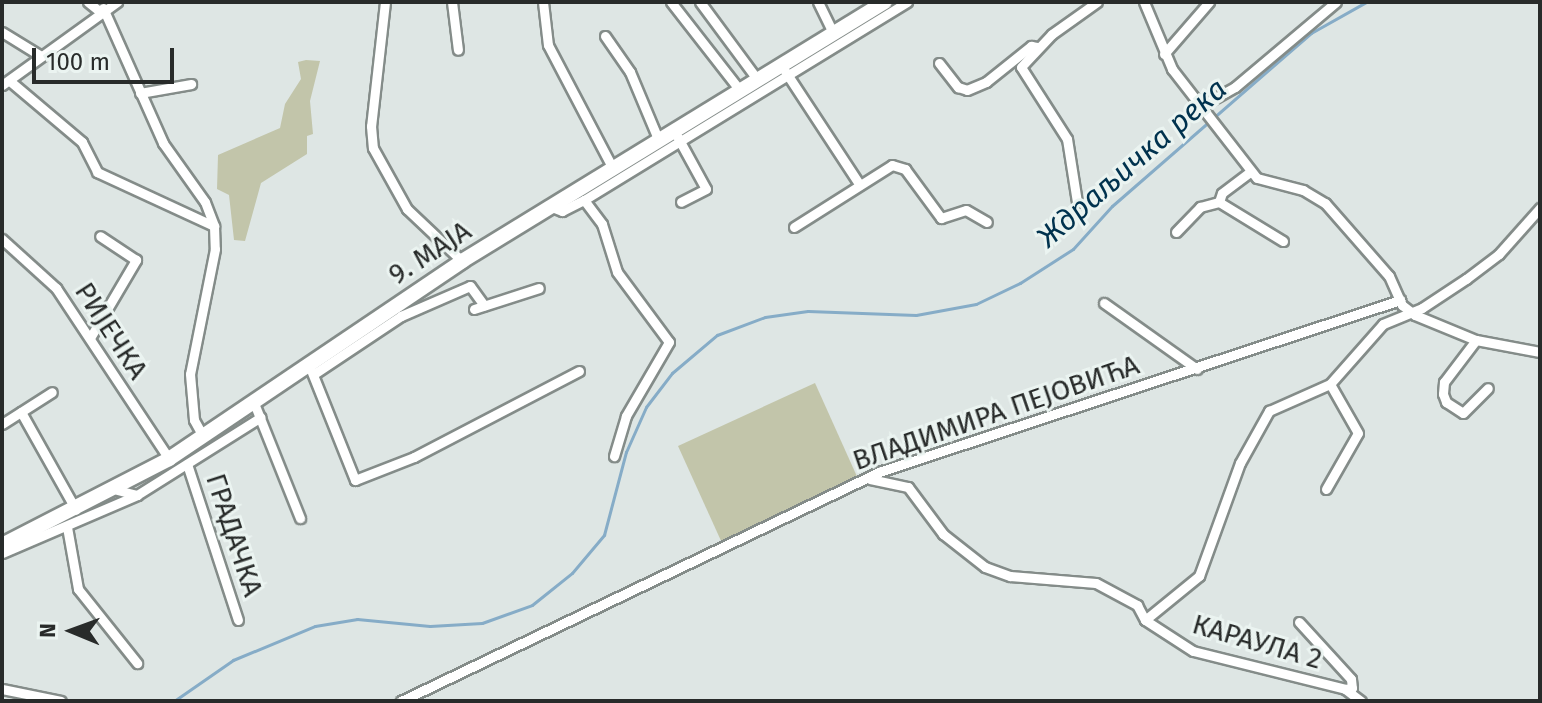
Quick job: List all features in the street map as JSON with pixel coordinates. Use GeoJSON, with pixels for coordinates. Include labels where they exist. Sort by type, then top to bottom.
{"type":"FeatureCollection","features":[{"type":"Feature","properties":{"kind":"main road","name":"9. МАЈА"},"geometry":{"type":"LineString","coordinates":[[2,545],[117,490],[169,459],[254,403],[312,370],[462,261],[658,139],[677,135],[739,89],[784,69],[881,3]]}},
{"type":"Feature","properties":{"kind":"street"},"geometry":{"type":"LineString","coordinates":[[88,2],[101,9],[163,143],[205,202],[214,226],[215,249],[190,374],[194,420],[203,436]]}},
{"type":"Feature","properties":{"kind":"street"},"geometry":{"type":"LineString","coordinates":[[117,2],[101,9],[7,83],[82,142],[97,172],[214,226]]}},
{"type":"Feature","properties":{"kind":"street"},"geometry":{"type":"LineString","coordinates":[[385,2],[371,126],[373,148],[407,209],[462,261]]}},
{"type":"Feature","properties":{"kind":"street"},"geometry":{"type":"LineString","coordinates":[[452,2],[458,50]]}},
{"type":"Feature","properties":{"kind":"street"},"geometry":{"type":"LineString","coordinates":[[543,2],[548,45],[613,169]]}},
{"type":"Feature","properties":{"kind":"street"},"geometry":{"type":"LineString","coordinates":[[671,2],[739,89]]}},
{"type":"Feature","properties":{"kind":"street"},"geometry":{"type":"LineString","coordinates":[[700,2],[757,79]]}},
{"type":"Feature","properties":{"kind":"street"},"geometry":{"type":"LineString","coordinates":[[818,2],[833,33]]}},
{"type":"Feature","properties":{"kind":"street"},"geometry":{"type":"LineString","coordinates":[[552,207],[562,211],[584,200],[677,135],[784,69],[907,2]]}},
{"type":"Feature","properties":{"kind":"street"},"geometry":{"type":"LineString","coordinates":[[1077,202],[1067,139],[1021,70],[1037,47],[1097,2]]}},
{"type":"Feature","properties":{"kind":"street"},"geometry":{"type":"LineString","coordinates":[[1144,2],[1164,54],[1203,111],[1251,171],[1262,181],[1303,190],[1325,203],[1389,276],[1409,311],[1476,340],[1540,352]]}},
{"type":"Feature","properties":{"kind":"street"},"geometry":{"type":"LineString","coordinates":[[1164,54],[1209,2]]}},
{"type":"Feature","properties":{"kind":"street"},"geometry":{"type":"LineString","coordinates":[[1203,111],[1336,2]]}},
{"type":"Feature","properties":{"kind":"street"},"geometry":{"type":"LineString","coordinates":[[2,32],[41,56]]}},
{"type":"Feature","properties":{"kind":"street"},"geometry":{"type":"LineString","coordinates":[[605,36],[630,72],[658,139]]}},
{"type":"Feature","properties":{"kind":"street"},"geometry":{"type":"LineString","coordinates":[[939,63],[958,87],[967,90],[986,82],[1031,46],[1037,47]]}},
{"type":"Feature","properties":{"kind":"street"},"geometry":{"type":"LineString","coordinates":[[784,69],[860,185]]}},
{"type":"Feature","properties":{"kind":"street"},"geometry":{"type":"LineString","coordinates":[[140,93],[191,84]]}},
{"type":"Feature","properties":{"kind":"street"},"geometry":{"type":"LineString","coordinates":[[677,135],[706,189],[681,202]]}},
{"type":"Feature","properties":{"kind":"street"},"geometry":{"type":"LineString","coordinates":[[794,227],[887,167],[900,166],[941,218],[966,210],[987,222]]}},
{"type":"Feature","properties":{"kind":"street"},"geometry":{"type":"LineString","coordinates":[[1176,232],[1200,207],[1219,202],[1230,185],[1251,171]]}},
{"type":"Feature","properties":{"kind":"street"},"geometry":{"type":"LineString","coordinates":[[584,200],[602,224],[617,272],[669,342],[626,416],[614,456]]}},
{"type":"Feature","properties":{"kind":"street"},"geometry":{"type":"LineString","coordinates":[[1219,202],[1283,241]]}},
{"type":"Feature","properties":{"kind":"street","name":"КАРАУЛА 2"},"geometry":{"type":"LineString","coordinates":[[1299,622],[1351,679],[1352,688],[1345,689],[1193,651],[1145,620],[1199,576],[1240,463],[1269,411],[1330,384],[1383,324],[1432,303],[1499,254],[1540,208]]}},
{"type":"Feature","properties":{"kind":"street"},"geometry":{"type":"LineString","coordinates":[[90,338],[136,260],[100,236]]}},
{"type":"Feature","properties":{"kind":"street","name":"РИЈЕЧКА"},"geometry":{"type":"LineString","coordinates":[[2,239],[48,278],[169,459]]}},
{"type":"Feature","properties":{"kind":"street"},"geometry":{"type":"LineString","coordinates":[[539,288],[479,307],[470,286],[401,316],[312,370],[355,480],[414,457],[579,371]]}},
{"type":"Feature","properties":{"kind":"street","name":"ВЛАДИМИРА ПЕЈОВИЋА"},"geometry":{"type":"LineString","coordinates":[[401,701],[870,479],[1400,300]]}},
{"type":"Feature","properties":{"kind":"street"},"geometry":{"type":"LineString","coordinates":[[1104,303],[1197,369]]}},
{"type":"Feature","properties":{"kind":"street"},"geometry":{"type":"LineString","coordinates":[[1476,340],[1444,382],[1443,394],[1446,402],[1463,413],[1488,388]]}},
{"type":"Feature","properties":{"kind":"street"},"geometry":{"type":"LineString","coordinates":[[1326,489],[1358,433],[1330,384]]}},
{"type":"Feature","properties":{"kind":"street"},"geometry":{"type":"LineString","coordinates":[[2,424],[52,392]]}},
{"type":"Feature","properties":{"kind":"street"},"geometry":{"type":"LineString","coordinates":[[254,403],[300,518]]}},
{"type":"Feature","properties":{"kind":"street"},"geometry":{"type":"LineString","coordinates":[[21,412],[76,510]]}},
{"type":"Feature","properties":{"kind":"street"},"geometry":{"type":"LineString","coordinates":[[2,553],[137,495],[261,417]]}},
{"type":"Feature","properties":{"kind":"street","name":"ГРАДАЧКА"},"geometry":{"type":"LineString","coordinates":[[187,464],[238,620]]}},
{"type":"Feature","properties":{"kind":"street"},"geometry":{"type":"LineString","coordinates":[[870,479],[908,487],[943,534],[985,567],[1010,576],[1096,583],[1137,605],[1145,620]]}},
{"type":"Feature","properties":{"kind":"street"},"geometry":{"type":"LineString","coordinates":[[117,490],[137,495]]}},
{"type":"Feature","properties":{"kind":"street"},"geometry":{"type":"LineString","coordinates":[[67,527],[78,589],[137,663]]}},
{"type":"Feature","properties":{"kind":"street"},"geometry":{"type":"LineString","coordinates":[[2,689],[61,701]]}},
{"type":"Feature","properties":{"kind":"street"},"geometry":{"type":"LineString","coordinates":[[1345,689],[1361,701]]}},
{"type":"Feature","properties":{"kind":"green space"},"geometry":{"type":"Polygon","coordinates":[[[320,61],[310,101],[313,134],[307,136],[307,154],[261,183],[245,241],[234,240],[229,195],[217,189],[218,155],[280,128],[285,104],[301,79],[298,62],[320,61]]]}},
{"type":"Feature","properties":{"kind":"green space"},"geometry":{"type":"Polygon","coordinates":[[[815,383],[859,481],[722,543],[678,446],[815,383]]]}},
{"type":"Feature","properties":{"kind":"waterway","name":"Ждраљичка река"},"geometry":{"type":"LineString","coordinates":[[174,701],[233,660],[315,626],[357,619],[430,626],[482,623],[532,605],[572,573],[604,535],[626,452],[646,407],[672,373],[717,335],[765,317],[808,311],[916,315],[976,304],[1020,283],[1073,249],[1112,206],[1311,33],[1366,2]]}}]}
